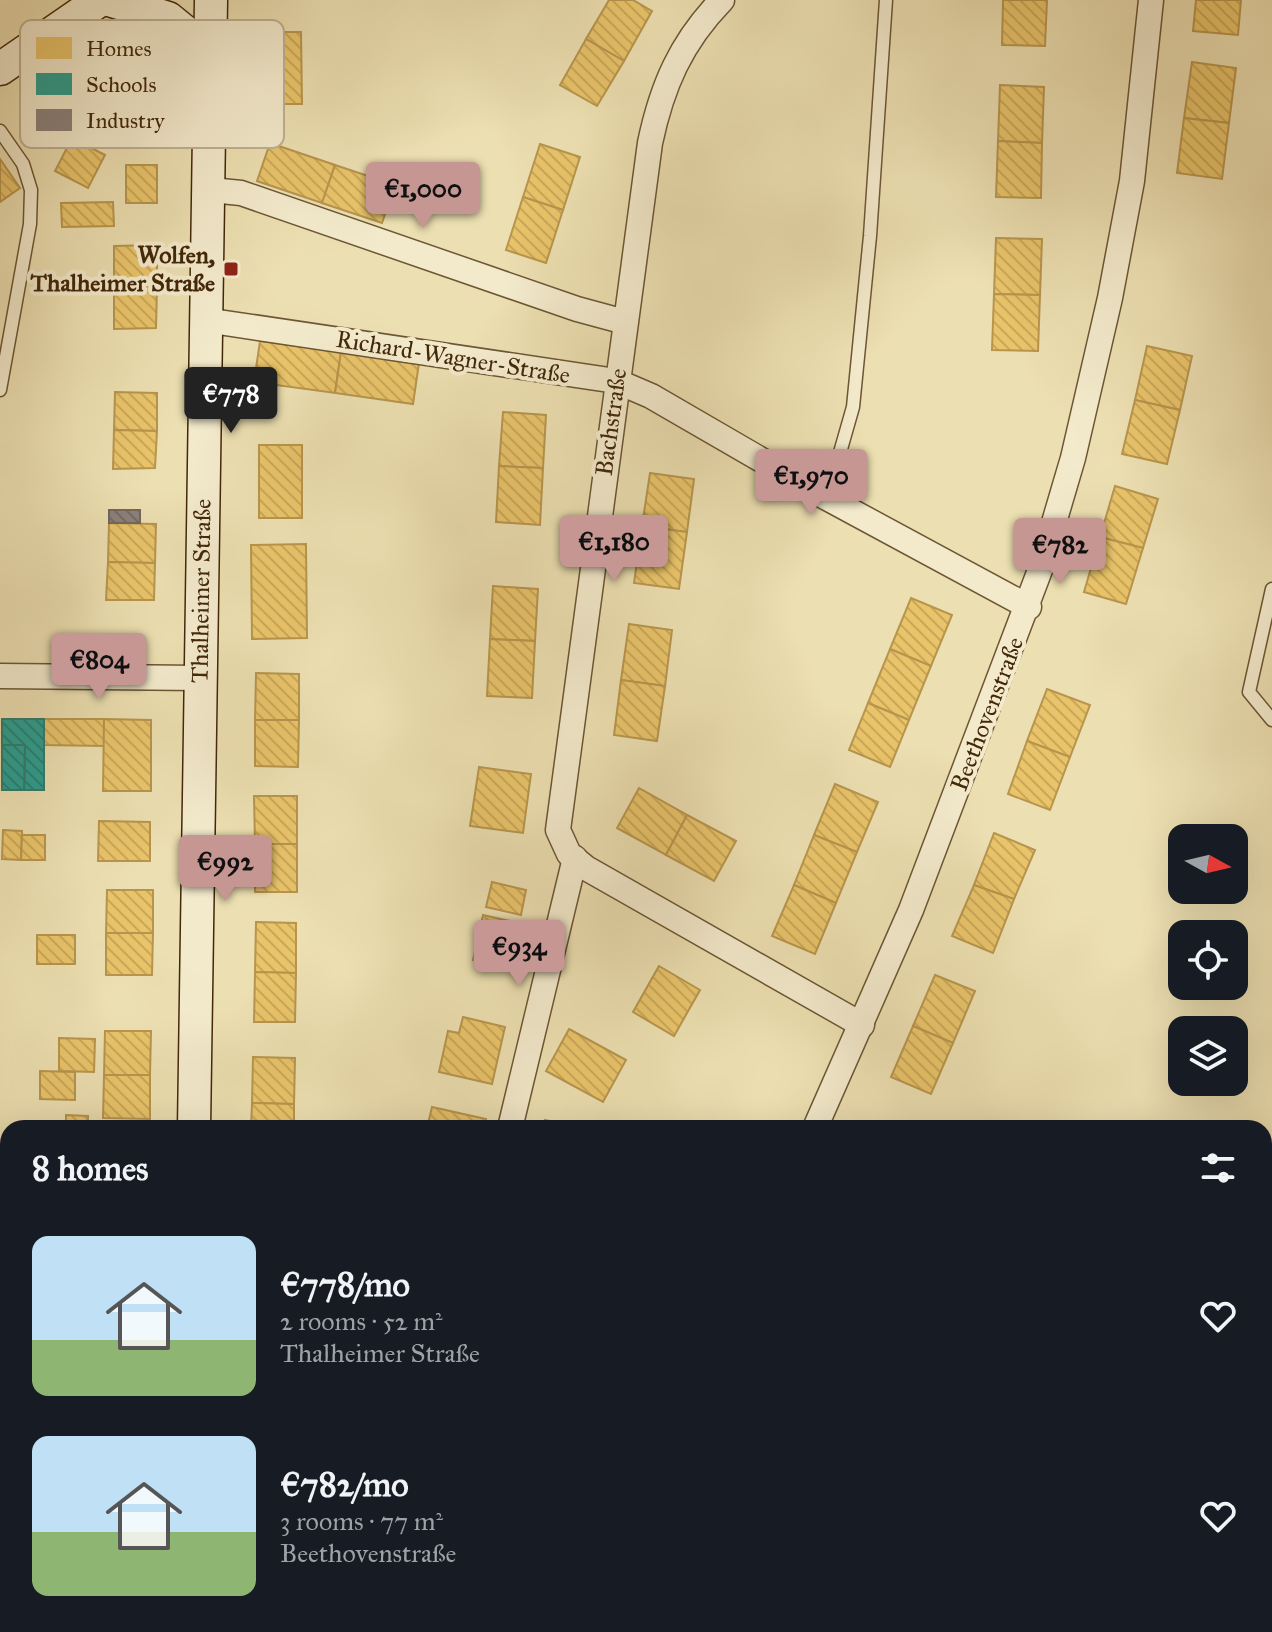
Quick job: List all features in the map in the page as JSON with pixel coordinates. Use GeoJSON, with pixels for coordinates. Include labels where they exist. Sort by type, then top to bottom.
{"type":"FeatureCollection","features":[{"type":"Feature","properties":{"kind":"street","name":"Bachstraße"},"geometry":{"type":"LineString","coordinates":[[575,858],[558,830],[650,143],[660,96],[697,26],[722,0]]}},
{"type":"Feature","properties":{"kind":"street","name":"Beethovenstraße"},"geometry":{"type":"LineString","coordinates":[[819,1120],[862,1025],[1029,607],[1073,458],[1110,298],[1132,181],[1151,0]]}},
{"type":"Feature","properties":{"kind":"street"},"geometry":{"type":"LineString","coordinates":[[71,20],[98,1],[170,20]]}},
{"type":"Feature","properties":{"kind":"street"},"geometry":{"type":"LineString","coordinates":[[0,69],[20,55]]}},
{"type":"Feature","properties":{"kind":"street","name":"Thalheimer Straße"},"geometry":{"type":"LineString","coordinates":[[194,1120],[205,320],[211,148]]}},
{"type":"Feature","properties":{"kind":"street"},"geometry":{"type":"LineString","coordinates":[[211,190],[241,193],[577,309],[625,322]]}},
{"type":"Feature","properties":{"kind":"street","name":"Richard-Wagner-Straße"},"geometry":{"type":"LineString","coordinates":[[205,320],[616,381],[651,396],[827,498],[1029,607]]}},
{"type":"Feature","properties":{"kind":"street"},"geometry":{"type":"LineString","coordinates":[[0,676],[199,678]]}},
{"type":"Feature","properties":{"kind":"street"},"geometry":{"type":"LineString","coordinates":[[512,1120],[575,858],[600,876],[862,1025]]}},
{"type":"Feature","properties":{"kind":"lane"},"geometry":{"type":"LineString","coordinates":[[827,498],[853,407],[870,236],[886,0]]}},
{"type":"Feature","properties":{"kind":"lane"},"geometry":{"type":"LineString","coordinates":[[0,131],[23,164],[31,190],[30,224],[0,390]]}},
{"type":"Feature","properties":{"kind":"lane"},"geometry":{"type":"LineString","coordinates":[[1272,589],[1249,692],[1272,720]]}},
{"type":"Feature","properties":{"kind":"building: Homes"},"geometry":{"type":"Polygon","coordinates":[[[609,0],[633,0],[652,11],[624,61],[586,39],[609,0]]]}},
{"type":"Feature","properties":{"kind":"building: Homes"},"geometry":{"type":"Polygon","coordinates":[[[1003,0],[1047,0],[1045,46],[1002,45],[1003,0]]]}},
{"type":"Feature","properties":{"kind":"building: Homes"},"geometry":{"type":"Polygon","coordinates":[[[1196,0],[1241,0],[1238,35],[1193,31],[1196,0]]]}},
{"type":"Feature","properties":{"kind":"building: Homes"},"geometry":{"type":"Polygon","coordinates":[[[284,32],[301,32],[302,104],[284,104],[284,32]]]}},
{"type":"Feature","properties":{"kind":"building: Homes"},"geometry":{"type":"Polygon","coordinates":[[[586,39],[624,61],[597,106],[560,85],[586,39]]]}},
{"type":"Feature","properties":{"kind":"building: Homes"},"geometry":{"type":"Polygon","coordinates":[[[1192,62],[1236,68],[1229,123],[1184,118],[1192,62]]]}},
{"type":"Feature","properties":{"kind":"building: Homes"},"geometry":{"type":"Polygon","coordinates":[[[1000,85],[1044,87],[1042,143],[998,141],[1000,85]]]}},
{"type":"Feature","properties":{"kind":"building: Homes"},"geometry":{"type":"Polygon","coordinates":[[[1184,118],[1229,123],[1222,179],[1177,173],[1184,118]]]}},
{"type":"Feature","properties":{"kind":"building: Homes"},"geometry":{"type":"Polygon","coordinates":[[[998,141],[1042,143],[1041,198],[996,197],[998,141]]]}},
{"type":"Feature","properties":{"kind":"building: Homes"},"geometry":{"type":"Polygon","coordinates":[[[540,144],[580,157],[563,210],[523,197],[540,144]]]}},
{"type":"Feature","properties":{"kind":"building: Homes"},"geometry":{"type":"Polygon","coordinates":[[[67,148],[91,148],[105,155],[88,188],[55,171],[67,148]]]}},
{"type":"Feature","properties":{"kind":"building: Homes"},"geometry":{"type":"Polygon","coordinates":[[[268,148],[284,148],[335,165],[322,203],[257,181],[268,148]]]}},
{"type":"Feature","properties":{"kind":"building: Homes"},"geometry":{"type":"Polygon","coordinates":[[[0,159],[20,188],[0,202],[0,159]]]}},
{"type":"Feature","properties":{"kind":"building: Homes"},"geometry":{"type":"Polygon","coordinates":[[[126,165],[157,165],[157,203],[126,203],[126,165]]]}},
{"type":"Feature","properties":{"kind":"building: Homes"},"geometry":{"type":"Polygon","coordinates":[[[335,165],[395,185],[382,223],[322,203],[335,165]]]}},
{"type":"Feature","properties":{"kind":"building: Homes"},"geometry":{"type":"Polygon","coordinates":[[[523,197],[563,210],[546,263],[506,250],[523,197]]]}},
{"type":"Feature","properties":{"kind":"building: Homes"},"geometry":{"type":"Polygon","coordinates":[[[113,202],[114,226],[62,227],[61,203],[113,202]]]}},
{"type":"Feature","properties":{"kind":"building: Homes"},"geometry":{"type":"Polygon","coordinates":[[[996,238],[1042,239],[1040,295],[994,294],[996,238]]]}},
{"type":"Feature","properties":{"kind":"building: Homes"},"geometry":{"type":"Polygon","coordinates":[[[157,245],[157,286],[114,287],[114,246],[157,245]]]}},
{"type":"Feature","properties":{"kind":"building: Homes"},"geometry":{"type":"Polygon","coordinates":[[[157,286],[156,328],[114,329],[114,287],[157,286]]]}},
{"type":"Feature","properties":{"kind":"building: Homes"},"geometry":{"type":"Polygon","coordinates":[[[994,294],[1040,295],[1038,351],[992,350],[994,294]]]}},
{"type":"Feature","properties":{"kind":"building: Homes"},"geometry":{"type":"Polygon","coordinates":[[[260,341],[341,352],[335,393],[254,382],[260,341]]]}},
{"type":"Feature","properties":{"kind":"building: Homes"},"geometry":{"type":"Polygon","coordinates":[[[1147,346],[1192,356],[1180,410],[1135,400],[1147,346]]]}},
{"type":"Feature","properties":{"kind":"building: Homes"},"geometry":{"type":"Polygon","coordinates":[[[341,352],[419,363],[413,404],[335,393],[341,352]]]}},
{"type":"Feature","properties":{"kind":"building: Homes"},"geometry":{"type":"Polygon","coordinates":[[[115,392],[157,393],[157,431],[114,430],[115,392]]]}},
{"type":"Feature","properties":{"kind":"building: Homes"},"geometry":{"type":"Polygon","coordinates":[[[1135,400],[1180,410],[1167,464],[1122,454],[1135,400]]]}},
{"type":"Feature","properties":{"kind":"building: Homes"},"geometry":{"type":"Polygon","coordinates":[[[503,412],[546,415],[543,468],[499,466],[503,412]]]}},
{"type":"Feature","properties":{"kind":"building: Homes"},"geometry":{"type":"Polygon","coordinates":[[[114,430],[157,431],[155,468],[113,469],[114,430]]]}},
{"type":"Feature","properties":{"kind":"building: Homes"},"geometry":{"type":"Polygon","coordinates":[[[259,445],[302,445],[302,518],[259,518],[259,445]]]}},
{"type":"Feature","properties":{"kind":"building: Homes"},"geometry":{"type":"Polygon","coordinates":[[[499,466],[543,468],[540,525],[496,522],[499,466]]]}},
{"type":"Feature","properties":{"kind":"building: Homes"},"geometry":{"type":"Polygon","coordinates":[[[650,473],[694,479],[687,532],[642,526],[650,473]]]}},
{"type":"Feature","properties":{"kind":"building: Homes"},"geometry":{"type":"Polygon","coordinates":[[[1115,486],[1158,499],[1143,548],[1100,537],[1115,486]]]}},
{"type":"Feature","properties":{"kind":"building: Homes"},"geometry":{"type":"Polygon","coordinates":[[[109,523],[156,524],[155,563],[108,562],[109,523]]]}},
{"type":"Feature","properties":{"kind":"building: Homes"},"geometry":{"type":"Polygon","coordinates":[[[642,526],[687,532],[679,589],[634,583],[642,526]]]}},
{"type":"Feature","properties":{"kind":"building: Homes"},"geometry":{"type":"Polygon","coordinates":[[[1100,537],[1143,548],[1126,604],[1084,592],[1100,537]]]}},
{"type":"Feature","properties":{"kind":"building: Homes"},"geometry":{"type":"Polygon","coordinates":[[[306,544],[307,638],[252,639],[251,545],[306,544]]]}},
{"type":"Feature","properties":{"kind":"building: Homes"},"geometry":{"type":"Polygon","coordinates":[[[108,562],[155,563],[154,600],[106,600],[108,562]]]}},
{"type":"Feature","properties":{"kind":"building: Homes"},"geometry":{"type":"Polygon","coordinates":[[[493,586],[538,589],[535,641],[490,639],[493,586]]]}},
{"type":"Feature","properties":{"kind":"building: Homes"},"geometry":{"type":"Polygon","coordinates":[[[911,598],[952,615],[931,666],[890,649],[911,598]]]}},
{"type":"Feature","properties":{"kind":"building: Homes"},"geometry":{"type":"Polygon","coordinates":[[[629,624],[672,630],[665,686],[621,680],[629,624]]]}},
{"type":"Feature","properties":{"kind":"building: Homes"},"geometry":{"type":"Polygon","coordinates":[[[490,639],[535,641],[532,698],[487,696],[490,639]]]}},
{"type":"Feature","properties":{"kind":"building: Homes"},"geometry":{"type":"Polygon","coordinates":[[[890,649],[931,666],[909,720],[868,703],[890,649]]]}},
{"type":"Feature","properties":{"kind":"building: Homes"},"geometry":{"type":"Polygon","coordinates":[[[256,673],[299,674],[299,720],[255,720],[256,673]]]}},
{"type":"Feature","properties":{"kind":"building: Homes"},"geometry":{"type":"Polygon","coordinates":[[[621,680],[665,686],[657,741],[614,735],[621,680]]]}},
{"type":"Feature","properties":{"kind":"building: Homes"},"geometry":{"type":"Polygon","coordinates":[[[1047,689],[1090,705],[1070,757],[1027,741],[1047,689]]]}},
{"type":"Feature","properties":{"kind":"building: Homes"},"geometry":{"type":"Polygon","coordinates":[[[868,703],[909,720],[890,767],[849,750],[868,703]]]}},
{"type":"Feature","properties":{"kind":"building: Homes"},"geometry":{"type":"Polygon","coordinates":[[[44,719],[104,719],[104,746],[44,745],[44,719]]]}},
{"type":"Feature","properties":{"kind":"building: Homes"},"geometry":{"type":"Polygon","coordinates":[[[104,719],[151,720],[151,791],[103,791],[104,719]]]}},
{"type":"Feature","properties":{"kind":"building: Homes"},"geometry":{"type":"Polygon","coordinates":[[[255,720],[299,720],[298,767],[255,766],[255,720]]]}},
{"type":"Feature","properties":{"kind":"building: Homes"},"geometry":{"type":"Polygon","coordinates":[[[1027,741],[1070,757],[1050,810],[1008,794],[1027,741]]]}},
{"type":"Feature","properties":{"kind":"building: Homes"},"geometry":{"type":"Polygon","coordinates":[[[479,767],[531,774],[523,833],[470,826],[479,767]]]}},
{"type":"Feature","properties":{"kind":"building: Homes"},"geometry":{"type":"Polygon","coordinates":[[[835,784],[878,802],[857,852],[814,835],[835,784]]]}},
{"type":"Feature","properties":{"kind":"building: Homes"},"geometry":{"type":"Polygon","coordinates":[[[639,788],[687,815],[666,855],[617,828],[639,788]]]}},
{"type":"Feature","properties":{"kind":"building: Homes"},"geometry":{"type":"Polygon","coordinates":[[[254,796],[297,796],[297,844],[255,844],[254,796]]]}},
{"type":"Feature","properties":{"kind":"building: Homes"},"geometry":{"type":"Polygon","coordinates":[[[687,815],[736,841],[714,881],[666,855],[687,815]]]}},
{"type":"Feature","properties":{"kind":"building: Homes"},"geometry":{"type":"Polygon","coordinates":[[[99,821],[150,822],[150,861],[98,861],[99,821]]]}},
{"type":"Feature","properties":{"kind":"building: Homes"},"geometry":{"type":"Polygon","coordinates":[[[3,830],[22,831],[21,860],[2,859],[3,830]]]}},
{"type":"Feature","properties":{"kind":"building: Homes"},"geometry":{"type":"Polygon","coordinates":[[[994,833],[1035,850],[1014,899],[974,885],[994,833]]]}},
{"type":"Feature","properties":{"kind":"building: Homes"},"geometry":{"type":"Polygon","coordinates":[[[22,835],[45,835],[45,860],[21,860],[22,835]]]}},
{"type":"Feature","properties":{"kind":"building: Homes"},"geometry":{"type":"Polygon","coordinates":[[[814,835],[857,852],[836,903],[794,885],[814,835]]]}},
{"type":"Feature","properties":{"kind":"building: Homes"},"geometry":{"type":"Polygon","coordinates":[[[255,844],[297,844],[297,892],[255,892],[255,844]]]}},
{"type":"Feature","properties":{"kind":"building: Homes"},"geometry":{"type":"Polygon","coordinates":[[[492,882],[526,890],[521,915],[486,907],[492,882]]]}},
{"type":"Feature","properties":{"kind":"building: Homes"},"geometry":{"type":"Polygon","coordinates":[[[794,885],[836,903],[815,954],[772,936],[794,885]]]}},
{"type":"Feature","properties":{"kind":"building: Homes"},"geometry":{"type":"Polygon","coordinates":[[[974,885],[1014,899],[993,953],[952,936],[974,885]]]}},
{"type":"Feature","properties":{"kind":"building: Homes"},"geometry":{"type":"Polygon","coordinates":[[[107,890],[153,890],[153,933],[106,933],[107,890]]]}},
{"type":"Feature","properties":{"kind":"building: Homes"},"geometry":{"type":"Polygon","coordinates":[[[483,915],[528,925],[518,970],[473,960],[483,915]]]}},
{"type":"Feature","properties":{"kind":"building: Homes"},"geometry":{"type":"Polygon","coordinates":[[[256,922],[296,923],[296,973],[255,972],[256,922]]]}},
{"type":"Feature","properties":{"kind":"building: Homes"},"geometry":{"type":"Polygon","coordinates":[[[106,933],[153,933],[152,975],[106,975],[106,933]]]}},
{"type":"Feature","properties":{"kind":"building: Homes"},"geometry":{"type":"Polygon","coordinates":[[[37,935],[75,935],[75,964],[37,964],[37,935]]]}},
{"type":"Feature","properties":{"kind":"building: Homes"},"geometry":{"type":"Polygon","coordinates":[[[659,966],[700,990],[674,1036],[633,1012],[659,966]]]}},
{"type":"Feature","properties":{"kind":"building: Homes"},"geometry":{"type":"Polygon","coordinates":[[[255,972],[296,973],[295,1022],[254,1022],[255,972]]]}},
{"type":"Feature","properties":{"kind":"building: Homes"},"geometry":{"type":"Polygon","coordinates":[[[935,975],[975,991],[953,1043],[913,1026],[935,975]]]}},
{"type":"Feature","properties":{"kind":"building: Homes"},"geometry":{"type":"Polygon","coordinates":[[[463,1017],[505,1027],[492,1084],[439,1072],[448,1031],[459,1033],[463,1017]]]}},
{"type":"Feature","properties":{"kind":"building: Homes"},"geometry":{"type":"Polygon","coordinates":[[[913,1026],[953,1043],[931,1094],[891,1077],[913,1026]]]}},
{"type":"Feature","properties":{"kind":"building: Homes"},"geometry":{"type":"Polygon","coordinates":[[[569,1029],[626,1060],[603,1102],[546,1071],[569,1029]]]}},
{"type":"Feature","properties":{"kind":"building: Homes"},"geometry":{"type":"Polygon","coordinates":[[[105,1031],[151,1031],[150,1075],[104,1075],[105,1031]]]}},
{"type":"Feature","properties":{"kind":"building: Homes"},"geometry":{"type":"Polygon","coordinates":[[[59,1038],[95,1039],[94,1072],[59,1071],[59,1038]]]}},
{"type":"Feature","properties":{"kind":"building: Homes"},"geometry":{"type":"Polygon","coordinates":[[[253,1057],[295,1058],[294,1104],[252,1103],[253,1057]]]}},
{"type":"Feature","properties":{"kind":"building: Homes"},"geometry":{"type":"Polygon","coordinates":[[[40,1071],[75,1072],[75,1100],[40,1099],[40,1071]]]}},
{"type":"Feature","properties":{"kind":"building: Homes"},"geometry":{"type":"Polygon","coordinates":[[[104,1075],[150,1075],[150,1119],[103,1118],[104,1075]]]}},
{"type":"Feature","properties":{"kind":"building: Homes"},"geometry":{"type":"Polygon","coordinates":[[[252,1103],[294,1104],[294,1120],[251,1120],[252,1103]]]}},
{"type":"Feature","properties":{"kind":"building: Homes"},"geometry":{"type":"Polygon","coordinates":[[[432,1107],[486,1119],[486,1120],[429,1120],[432,1107]]]}},
{"type":"Feature","properties":{"kind":"building: Homes"},"geometry":{"type":"Polygon","coordinates":[[[66,1115],[88,1116],[88,1120],[66,1120],[66,1115]]]}},
{"type":"Feature","properties":{"kind":"building: Schools"},"geometry":{"type":"Polygon","coordinates":[[[2,719],[44,719],[44,790],[24,790],[25,745],[2,745],[2,719]]]}},
{"type":"Feature","properties":{"kind":"building: Schools"},"geometry":{"type":"Polygon","coordinates":[[[2,745],[25,745],[24,790],[2,790],[2,745]]]}},
{"type":"Feature","properties":{"kind":"building: Industry"},"geometry":{"type":"Polygon","coordinates":[[[109,510],[140,510],[140,523],[109,523],[109,510]]]}},
{"type":"Feature","properties":{"kind":"place","name":"Wolfen, Thalheimer Straße"},"geometry":{"type":"Point","coordinates":[231,269]}}]}
